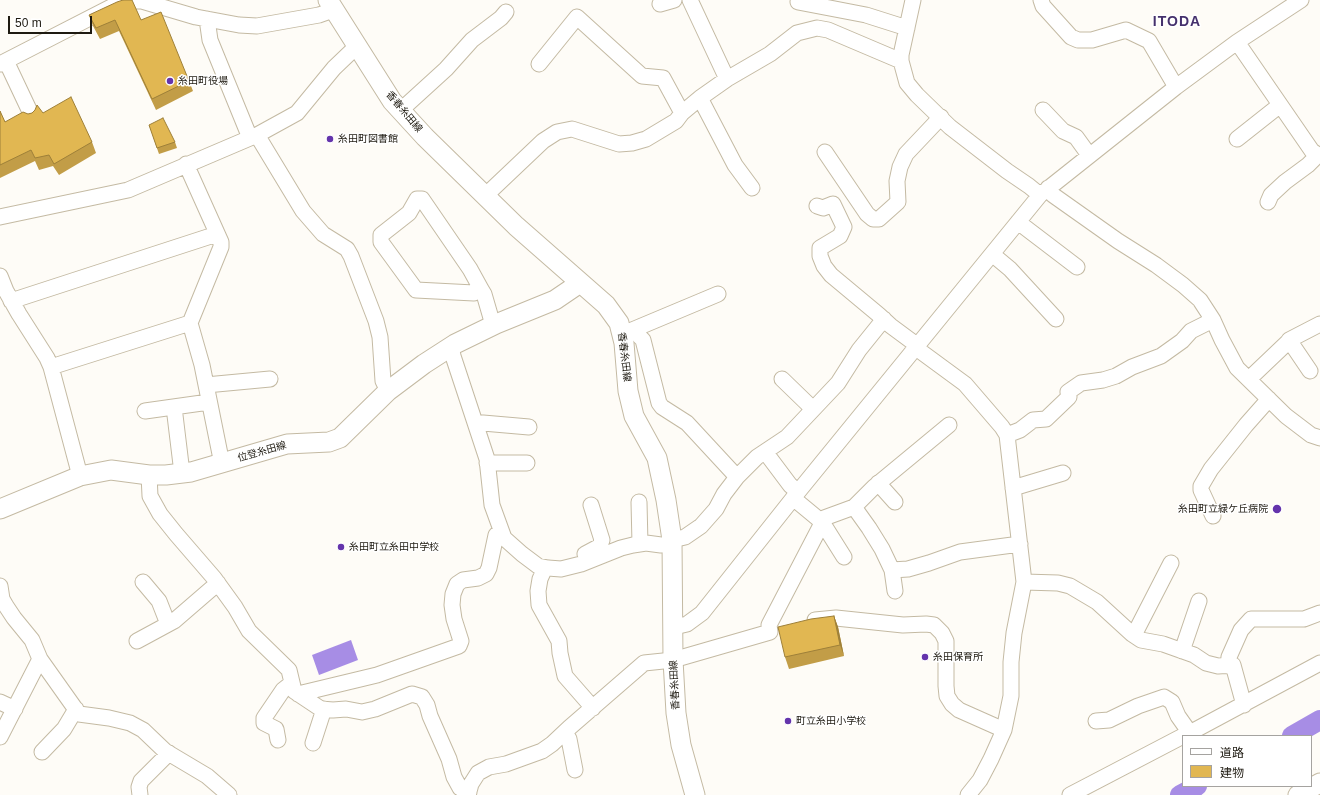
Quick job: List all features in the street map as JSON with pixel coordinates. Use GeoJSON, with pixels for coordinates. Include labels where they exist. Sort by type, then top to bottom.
{"type":"FeatureCollection","features":[{"type":"Feature","properties":{"kind":"main road","name":"香春糸田線"},"geometry":{"type":"LineString","coordinates":[[331,5],[392,101],[425,137],[516,226],[606,305],[618,323],[627,332],[624,343],[628,391],[634,416],[657,458],[666,500],[672,542],[676,713],[694,795]]}},
{"type":"Feature","properties":{"kind":"main road","name":"位登糸田線"},"geometry":{"type":"LineString","coordinates":[[0,509],[80,476],[111,470],[150,475],[191,472],[287,444],[329,442],[340,438],[388,392],[424,364],[451,346],[493,325],[555,300],[580,283]]}},
{"type":"Feature","properties":{"kind":"main road"},"geometry":{"type":"LineString","coordinates":[[1298,795],[1320,783]]}},
{"type":"Feature","properties":{"kind":"street"},"geometry":{"type":"LineString","coordinates":[[690,0],[727,79]]}},
{"type":"Feature","properties":{"kind":"street"},"geometry":{"type":"LineString","coordinates":[[913,0],[901,61],[907,83],[917,94],[941,117],[950,128],[1007,171],[1029,186],[1053,196],[1118,242],[1183,284],[1200,300],[1213,320],[1222,340],[1238,368],[1286,416],[1310,435],[1320,438]]}},
{"type":"Feature","properties":{"kind":"street"},"geometry":{"type":"LineString","coordinates":[[1042,0],[1044,6],[1071,37],[1078,40],[1092,40],[1126,30],[1149,41],[1176,87]]}},
{"type":"Feature","properties":{"kind":"street"},"geometry":{"type":"LineString","coordinates":[[32,116],[3,63],[115,5],[128,1],[142,1],[196,17],[239,26],[257,26],[319,15],[331,5]]}},
{"type":"Feature","properties":{"kind":"street"},"geometry":{"type":"LineString","coordinates":[[674,627],[687,624],[702,613],[796,495],[1044,191],[1176,87],[1296,1]]}},
{"type":"Feature","properties":{"kind":"street"},"geometry":{"type":"LineString","coordinates":[[798,2],[866,15],[907,28]]}},
{"type":"Feature","properties":{"kind":"street"},"geometry":{"type":"LineString","coordinates":[[401,110],[446,69],[472,40],[501,18],[506,12]]}},
{"type":"Feature","properties":{"kind":"street"},"geometry":{"type":"LineString","coordinates":[[539,64],[577,17],[642,76],[663,78],[682,113]]}},
{"type":"Feature","properties":{"kind":"street"},"geometry":{"type":"LineString","coordinates":[[207,19],[210,40],[254,136],[303,211],[323,234],[344,247],[351,256],[376,321],[380,338],[382,381],[388,392]]}},
{"type":"Feature","properties":{"kind":"street"},"geometry":{"type":"LineString","coordinates":[[485,196],[543,141],[556,132],[572,129],[620,144],[632,143],[646,139],[676,121],[682,113],[700,98],[727,79],[770,54],[797,33],[817,28],[828,30],[901,61]]}},
{"type":"Feature","properties":{"kind":"street"},"geometry":{"type":"LineString","coordinates":[[1237,42],[1312,151],[1319,156],[1285,182],[1271,195],[1268,202]]}},
{"type":"Feature","properties":{"kind":"street"},"geometry":{"type":"LineString","coordinates":[[0,217],[128,190],[254,136],[297,113],[334,68],[357,46]]}},
{"type":"Feature","properties":{"kind":"street"},"geometry":{"type":"LineString","coordinates":[[700,98],[735,165],[752,188]]}},
{"type":"Feature","properties":{"kind":"street"},"geometry":{"type":"LineString","coordinates":[[1237,139],[1280,105]]}},
{"type":"Feature","properties":{"kind":"street"},"geometry":{"type":"LineString","coordinates":[[1044,110],[1063,131],[1076,137],[1089,155]]}},
{"type":"Feature","properties":{"kind":"street"},"geometry":{"type":"LineString","coordinates":[[825,152],[867,214],[873,219],[879,219],[898,202],[897,181],[900,167],[906,154],[941,117]]}},
{"type":"Feature","properties":{"kind":"street"},"geometry":{"type":"LineString","coordinates":[[186,164],[221,242],[221,247],[190,323],[202,365],[222,464]]}},
{"type":"Feature","properties":{"kind":"street"},"geometry":{"type":"LineString","coordinates":[[481,289],[474,293],[416,290],[381,242],[381,235],[409,213],[417,199],[422,199],[470,269],[481,289],[493,325]]}},
{"type":"Feature","properties":{"kind":"street"},"geometry":{"type":"LineString","coordinates":[[817,206],[822,208],[833,204],[844,226],[840,236],[820,248],[820,256],[824,266],[831,275],[917,347],[965,384],[1002,427],[1007,435],[1024,582],[1018,619],[1014,633],[1011,662],[1011,696],[1004,730],[992,759],[980,780],[968,795]]}},
{"type":"Feature","properties":{"kind":"street"},"geometry":{"type":"LineString","coordinates":[[1018,222],[1077,267]]}},
{"type":"Feature","properties":{"kind":"street"},"geometry":{"type":"LineString","coordinates":[[11,301],[217,234]]}},
{"type":"Feature","properties":{"kind":"street"},"geometry":{"type":"LineString","coordinates":[[992,254],[1010,269],[1056,319]]}},
{"type":"Feature","properties":{"kind":"street"},"geometry":{"type":"LineString","coordinates":[[0,276],[11,301],[47,358],[80,476]]}},
{"type":"Feature","properties":{"kind":"street"},"geometry":{"type":"LineString","coordinates":[[627,332],[718,294]]}},
{"type":"Feature","properties":{"kind":"street"},"geometry":{"type":"LineString","coordinates":[[451,346],[487,459],[492,505],[504,538],[538,566],[561,569],[620,548],[646,543],[661,545],[672,542],[685,537],[701,526],[716,509],[724,494],[737,477],[758,458],[787,437],[838,383],[859,350],[884,319]]}},
{"type":"Feature","properties":{"kind":"street"},"geometry":{"type":"LineString","coordinates":[[1007,435],[1020,430],[1033,420],[1046,419],[1069,397],[1068,392],[1081,383],[1103,380],[1116,376],[1132,367],[1161,356],[1182,342],[1191,331],[1213,320]]}},
{"type":"Feature","properties":{"kind":"street"},"geometry":{"type":"LineString","coordinates":[[51,368],[190,323]]}},
{"type":"Feature","properties":{"kind":"street"},"geometry":{"type":"LineString","coordinates":[[1248,379],[1289,340],[1311,327],[1320,324]]}},
{"type":"Feature","properties":{"kind":"street"},"geometry":{"type":"LineString","coordinates":[[627,332],[643,340],[659,403],[662,407],[687,423],[737,477]]}},
{"type":"Feature","properties":{"kind":"street"},"geometry":{"type":"LineString","coordinates":[[1289,340],[1310,371]]}},
{"type":"Feature","properties":{"kind":"street"},"geometry":{"type":"LineString","coordinates":[[206,385],[270,379]]}},
{"type":"Feature","properties":{"kind":"street"},"geometry":{"type":"LineString","coordinates":[[782,379],[813,409]]}},
{"type":"Feature","properties":{"kind":"street"},"geometry":{"type":"LineString","coordinates":[[1213,516],[1201,490],[1201,486],[1211,469],[1241,430],[1269,399]]}},
{"type":"Feature","properties":{"kind":"street"},"geometry":{"type":"LineString","coordinates":[[145,411],[210,402]]}},
{"type":"Feature","properties":{"kind":"street"},"geometry":{"type":"LineString","coordinates":[[174,407],[182,473]]}},
{"type":"Feature","properties":{"kind":"street"},"geometry":{"type":"LineString","coordinates":[[476,424],[483,423],[529,426]]}},
{"type":"Feature","properties":{"kind":"street"},"geometry":{"type":"LineString","coordinates":[[784,628],[769,626],[824,518],[854,507],[878,483],[949,424]]}},
{"type":"Feature","properties":{"kind":"street"},"geometry":{"type":"LineString","coordinates":[[766,453],[796,495],[822,522],[844,557]]}},
{"type":"Feature","properties":{"kind":"street"},"geometry":{"type":"LineString","coordinates":[[487,463],[527,463]]}},
{"type":"Feature","properties":{"kind":"street"},"geometry":{"type":"LineString","coordinates":[[1013,488],[1063,473]]}},
{"type":"Feature","properties":{"kind":"street"},"geometry":{"type":"LineString","coordinates":[[150,475],[150,496],[160,514],[218,584],[235,607],[249,631],[289,670],[295,688],[321,708],[332,710],[346,708],[362,712],[375,709],[412,694],[422,697],[428,705],[430,716],[448,758],[454,778],[460,788],[469,794],[471,784],[478,773],[489,767],[506,764],[542,751],[552,744],[644,663],[674,660],[784,628],[813,621],[836,618],[903,625],[934,625],[942,633],[946,642],[946,686],[947,696],[952,704],[959,710],[1004,730]]}},
{"type":"Feature","properties":{"kind":"street"},"geometry":{"type":"LineString","coordinates":[[878,483],[895,502]]}},
{"type":"Feature","properties":{"kind":"street"},"geometry":{"type":"LineString","coordinates":[[639,502],[640,544]]}},
{"type":"Feature","properties":{"kind":"street"},"geometry":{"type":"LineString","coordinates":[[586,561],[585,554],[600,546],[602,540],[591,505]]}},
{"type":"Feature","properties":{"kind":"street"},"geometry":{"type":"LineString","coordinates":[[854,507],[872,533],[892,570],[895,591]]}},
{"type":"Feature","properties":{"kind":"street"},"geometry":{"type":"LineString","coordinates":[[278,740],[276,729],[264,723],[264,718],[283,690],[377,675],[460,646],[461,641],[454,619],[452,605],[453,594],[457,584],[463,580],[478,578],[486,574],[496,535],[502,530]]}},
{"type":"Feature","properties":{"kind":"street"},"geometry":{"type":"LineString","coordinates":[[892,570],[929,563],[960,552],[1020,544]]}},
{"type":"Feature","properties":{"kind":"street"},"geometry":{"type":"LineString","coordinates":[[1134,635],[1171,563]]}},
{"type":"Feature","properties":{"kind":"street"},"geometry":{"type":"LineString","coordinates":[[545,568],[540,579],[538,591],[539,605],[559,641],[561,660],[565,676],[593,708]]}},
{"type":"Feature","properties":{"kind":"street"},"geometry":{"type":"LineString","coordinates":[[143,582],[159,601],[168,624]]}},
{"type":"Feature","properties":{"kind":"street"},"geometry":{"type":"LineString","coordinates":[[1024,582],[1058,583],[1070,586],[1097,602],[1141,640],[1164,644],[1194,655],[1206,663],[1218,666],[1233,666],[1244,705]]}},
{"type":"Feature","properties":{"kind":"street"},"geometry":{"type":"LineString","coordinates":[[137,641],[174,621],[218,584]]}},
{"type":"Feature","properties":{"kind":"street"},"geometry":{"type":"LineString","coordinates":[[0,586],[5,614],[32,640],[40,659],[79,714],[109,718],[130,723],[143,730],[169,753],[207,776],[229,795]]}},
{"type":"Feature","properties":{"kind":"street"},"geometry":{"type":"LineString","coordinates":[[1182,651],[1199,601]]}},
{"type":"Feature","properties":{"kind":"street"},"geometry":{"type":"LineString","coordinates":[[1228,666],[1229,657],[1241,630],[1251,619],[1304,619],[1320,613]]}},
{"type":"Feature","properties":{"kind":"street"},"geometry":{"type":"LineString","coordinates":[[0,737],[40,659]]}},
{"type":"Feature","properties":{"kind":"street"},"geometry":{"type":"LineString","coordinates":[[1096,721],[1109,720],[1138,706],[1164,697],[1172,702],[1185,735],[1244,705],[1320,663]]}},
{"type":"Feature","properties":{"kind":"street"},"geometry":{"type":"LineString","coordinates":[[0,702],[15,709]]}},
{"type":"Feature","properties":{"kind":"street"},"geometry":{"type":"LineString","coordinates":[[42,752],[64,729],[76,709]]}},
{"type":"Feature","properties":{"kind":"street"},"geometry":{"type":"LineString","coordinates":[[313,743],[324,709]]}},
{"type":"Feature","properties":{"kind":"street"},"geometry":{"type":"LineString","coordinates":[[565,732],[570,739],[575,770]]}},
{"type":"Feature","properties":{"kind":"street"},"geometry":{"type":"LineString","coordinates":[[1070,795],[1182,737]]}},
{"type":"Feature","properties":{"kind":"street"},"geometry":{"type":"LineString","coordinates":[[140,795],[139,787],[141,781],[169,753]]}},
{"type":"Feature","properties":{"kind":"shaded area"},"geometry":{"type":"Polygon","coordinates":[[[351,640],[358,660],[319,675],[312,655],[351,640]]]}},
{"type":"Feature","properties":{"kind":"building"},"geometry":{"type":"Polygon","coordinates":[[[123,0],[132,0],[141,20],[161,12],[189,81],[152,99],[115,20],[96,28],[89,15],[123,0]]]}},
{"type":"Feature","properties":{"kind":"building"},"geometry":{"type":"Polygon","coordinates":[[[71,97],[92,142],[54,164],[49,155],[35,158],[31,150],[0,165],[0,111],[5,122],[23,112],[28,114],[32,113],[37,105],[43,113],[71,97]]]}},
{"type":"Feature","properties":{"kind":"building"},"geometry":{"type":"Polygon","coordinates":[[[163,118],[175,142],[157,148],[149,125],[163,118]]]}},
{"type":"Feature","properties":{"kind":"building"},"geometry":{"type":"Polygon","coordinates":[[[834,616],[840,645],[785,657],[778,627],[811,619],[834,616]]]}},
{"type":"Feature","properties":{"kind":"waterway"},"geometry":{"type":"LineString","coordinates":[[1294,735],[1320,720]]}},
{"type":"Feature","properties":{"kind":"waterway"},"geometry":{"type":"LineString","coordinates":[[1180,795],[1195,787]]}},
{"type":"Feature","properties":{"kind":"place","name":"糸田町役場"},"geometry":{"type":"Point","coordinates":[170,81]}},
{"type":"Feature","properties":{"kind":"place","name":"糸田町図書館"},"geometry":{"type":"Point","coordinates":[330,139]}},
{"type":"Feature","properties":{"kind":"place","name":"糸田町立緑ケ丘病院"},"geometry":{"type":"Point","coordinates":[1277,509]}},
{"type":"Feature","properties":{"kind":"place","name":"糸田町立糸田中学校"},"geometry":{"type":"Point","coordinates":[341,547]}},
{"type":"Feature","properties":{"kind":"place","name":"糸田保育所"},"geometry":{"type":"Point","coordinates":[925,657]}},
{"type":"Feature","properties":{"kind":"place","name":"町立糸田小学校"},"geometry":{"type":"Point","coordinates":[788,721]}},
{"type":"Feature","properties":{"kind":"district","name":"ITODA"},"geometry":{"type":"Point","coordinates":[1177,22]}}]}
